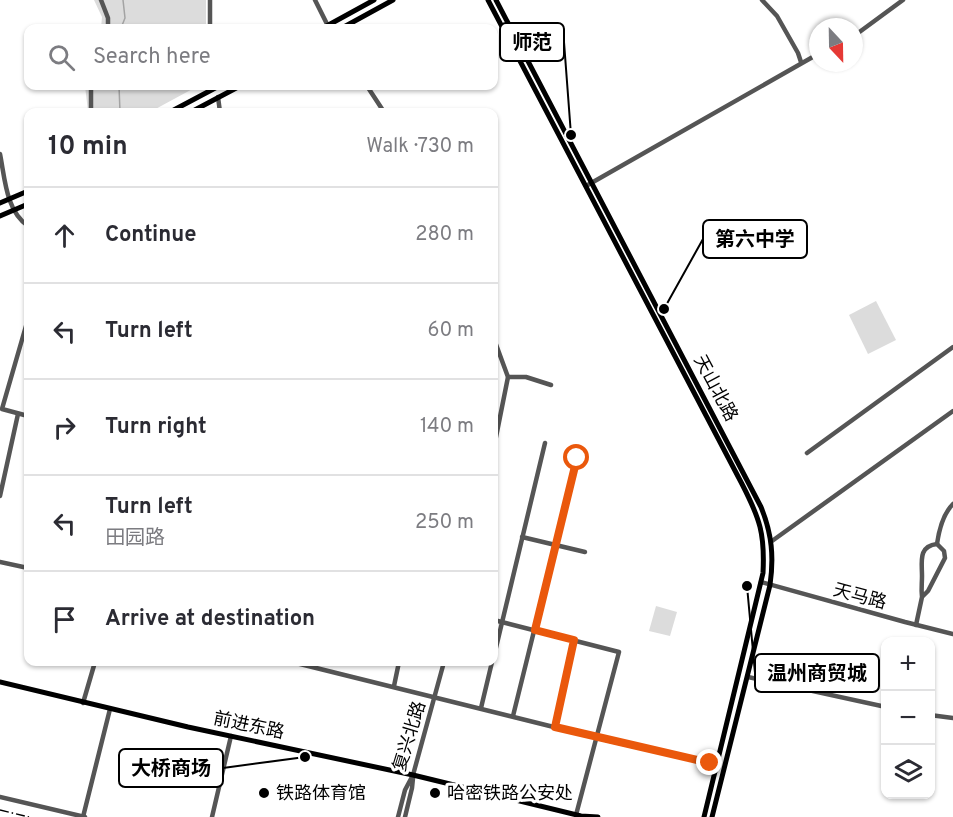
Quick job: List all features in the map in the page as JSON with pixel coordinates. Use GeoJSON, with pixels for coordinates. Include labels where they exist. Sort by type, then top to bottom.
{"type":"FeatureCollection","features":[{"type":"Feature","properties":{"kind":"main road"},"geometry":{"type":"LineString","coordinates":[[334,24],[374,0]]}},
{"type":"Feature","properties":{"kind":"main road"},"geometry":{"type":"LineString","coordinates":[[349,24],[393,0]]}},
{"type":"Feature","properties":{"kind":"main road"},"geometry":{"type":"LineString","coordinates":[[488,0],[758,517],[764,551],[761,582],[704,817]]}},
{"type":"Feature","properties":{"kind":"main road","name":"天山北路"},"geometry":{"type":"LineString","coordinates":[[496,0],[761,507],[772,541],[770,585],[712,817]]}},
{"type":"Feature","properties":{"kind":"main road"},"geometry":{"type":"LineString","coordinates":[[177,108],[208,90]]}},
{"type":"Feature","properties":{"kind":"main road"},"geometry":{"type":"LineString","coordinates":[[198,108],[232,90]]}},
{"type":"Feature","properties":{"kind":"main road"},"geometry":{"type":"LineString","coordinates":[[0,203],[24,193]]}},
{"type":"Feature","properties":{"kind":"main road"},"geometry":{"type":"LineString","coordinates":[[0,216],[24,206]]}},
{"type":"Feature","properties":{"kind":"main road","name":"前进东路"},"geometry":{"type":"LineString","coordinates":[[0,682],[110,709],[413,775],[580,816],[598,817]]}},
{"type":"Feature","properties":{"kind":"street"},"geometry":{"type":"LineString","coordinates":[[101,0],[108,24]]}},
{"type":"Feature","properties":{"kind":"street"},"geometry":{"type":"LineString","coordinates":[[210,0],[210,24]]}},
{"type":"Feature","properties":{"kind":"street"},"geometry":{"type":"LineString","coordinates":[[315,0],[325,24]]}},
{"type":"Feature","properties":{"kind":"street"},"geometry":{"type":"LineString","coordinates":[[762,0],[777,16],[801,62]]}},
{"type":"Feature","properties":{"kind":"street"},"geometry":{"type":"LineString","coordinates":[[863,29],[903,0]]}},
{"type":"Feature","properties":{"kind":"street"},"geometry":{"type":"LineString","coordinates":[[585,186],[809,58]]}},
{"type":"Feature","properties":{"kind":"street"},"geometry":{"type":"LineString","coordinates":[[91,90],[91,108]]}},
{"type":"Feature","properties":{"kind":"street"},"geometry":{"type":"LineString","coordinates":[[369,90],[381,108]]}},
{"type":"Feature","properties":{"kind":"street"},"geometry":{"type":"LineString","coordinates":[[218,97],[219,108]]}},
{"type":"Feature","properties":{"kind":"street"},"geometry":{"type":"LineString","coordinates":[[0,154],[9,200],[24,223]]}},
{"type":"Feature","properties":{"kind":"street"},"geometry":{"type":"LineString","coordinates":[[24,333],[2,409],[24,415]]}},
{"type":"Feature","properties":{"kind":"street"},"geometry":{"type":"LineString","coordinates":[[807,453],[953,347]]}},
{"type":"Feature","properties":{"kind":"street"},"geometry":{"type":"LineString","coordinates":[[498,350],[508,377],[498,429]]}},
{"type":"Feature","properties":{"kind":"street"},"geometry":{"type":"LineString","coordinates":[[508,377],[526,377],[551,385]]}},
{"type":"Feature","properties":{"kind":"street"},"geometry":{"type":"LineString","coordinates":[[772,541],[953,411]]}},
{"type":"Feature","properties":{"kind":"street"},"geometry":{"type":"LineString","coordinates":[[0,495],[18,414]]}},
{"type":"Feature","properties":{"kind":"street"},"geometry":{"type":"LineString","coordinates":[[498,639],[545,443]]}},
{"type":"Feature","properties":{"kind":"street"},"geometry":{"type":"LineString","coordinates":[[513,716],[577,458]]}},
{"type":"Feature","properties":{"kind":"street"},"geometry":{"type":"LineString","coordinates":[[936,544],[947,510],[953,504]]}},
{"type":"Feature","properties":{"kind":"street"},"geometry":{"type":"LineString","coordinates":[[522,537],[585,552]]}},
{"type":"Feature","properties":{"kind":"street"},"geometry":{"type":"LineString","coordinates":[[916,625],[922,597],[922,554],[927,546],[936,544],[943,548],[945,558],[928,591],[922,597]]}},
{"type":"Feature","properties":{"kind":"street"},"geometry":{"type":"LineString","coordinates":[[0,562],[24,567]]}},
{"type":"Feature","properties":{"kind":"street","name":"天马路"},"geometry":{"type":"LineString","coordinates":[[761,582],[953,634]]}},
{"type":"Feature","properties":{"kind":"street"},"geometry":{"type":"LineString","coordinates":[[498,621],[619,652],[580,816]]}},
{"type":"Feature","properties":{"kind":"street"},"geometry":{"type":"LineString","coordinates":[[555,727],[574,640]]}},
{"type":"Feature","properties":{"kind":"street"},"geometry":{"type":"LineString","coordinates":[[84,703],[94,666]]}},
{"type":"Feature","properties":{"kind":"street"},"geometry":{"type":"LineString","coordinates":[[309,666],[597,738],[716,765]]}},
{"type":"Feature","properties":{"kind":"street"},"geometry":{"type":"LineString","coordinates":[[393,686],[398,666]]}},
{"type":"Feature","properties":{"kind":"street","name":"复兴北路"},"geometry":{"type":"LineString","coordinates":[[398,817],[405,790],[413,775],[443,666]]}},
{"type":"Feature","properties":{"kind":"street"},"geometry":{"type":"LineString","coordinates":[[481,708],[491,666]]}},
{"type":"Feature","properties":{"kind":"street"},"geometry":{"type":"LineString","coordinates":[[748,677],[881,706]]}},
{"type":"Feature","properties":{"kind":"street"},"geometry":{"type":"LineString","coordinates":[[0,796],[84,817],[110,709]]}},
{"type":"Feature","properties":{"kind":"street"},"geometry":{"type":"LineString","coordinates":[[935,716],[953,718]]}},
{"type":"Feature","properties":{"kind":"street"},"geometry":{"type":"LineString","coordinates":[[212,817],[231,736]]}},
{"type":"Feature","properties":{"kind":"street"},"geometry":{"type":"LineString","coordinates":[[405,817],[413,775]]}},
{"type":"Feature","properties":{"kind":"shaded area"},"geometry":{"type":"Polygon","coordinates":[[[94,0],[206,0],[206,24],[101,24],[102,17],[94,0]]]}},
{"type":"Feature","properties":{"kind":"shaded area"},"geometry":{"type":"Polygon","coordinates":[[[85,90],[191,90],[157,108],[88,108],[85,90]]]}},
{"type":"Feature","properties":{"kind":"shaded area"},"geometry":{"type":"Polygon","coordinates":[[[876,301],[896,340],[868,354],[849,315],[876,301]]]}},
{"type":"Feature","properties":{"kind":"shaded area"},"geometry":{"type":"Polygon","coordinates":[[[656,606],[677,612],[670,636],[649,631],[656,606]]]}},
{"type":"Feature","properties":{"kind":"waterway"},"geometry":{"type":"LineString","coordinates":[[123,0],[125,18],[123,24]]}},
{"type":"Feature","properties":{"kind":"waterway"},"geometry":{"type":"LineString","coordinates":[[119,90],[120,108]]}},
{"type":"Feature","properties":{"kind":"railway"},"geometry":{"type":"LineString","coordinates":[[0,810],[29,817]]}},
{"type":"Feature","properties":{"kind":"place","name":"师范"},"geometry":{"type":"Point","coordinates":[571,135]}},
{"type":"Feature","properties":{"kind":"place","name":"第六中学"},"geometry":{"type":"Point","coordinates":[664,309]}},
{"type":"Feature","properties":{"kind":"place","name":"温州商贸城"},"geometry":{"type":"Point","coordinates":[747,586]}},
{"type":"Feature","properties":{"kind":"place","name":"大桥商场"},"geometry":{"type":"Point","coordinates":[305,757]}},
{"type":"Feature","properties":{"kind":"place","name":"铁路体育馆"},"geometry":{"type":"Point","coordinates":[264,793]}},
{"type":"Feature","properties":{"kind":"place","name":"哈密铁路公安处"},"geometry":{"type":"Point","coordinates":[435,793]}},
{"type":"Feature","properties":{"kind":"route"},"geometry":{"type":"LineString","coordinates":[[577,458],[535,630],[574,640],[555,727],[710,763]]}}]}
